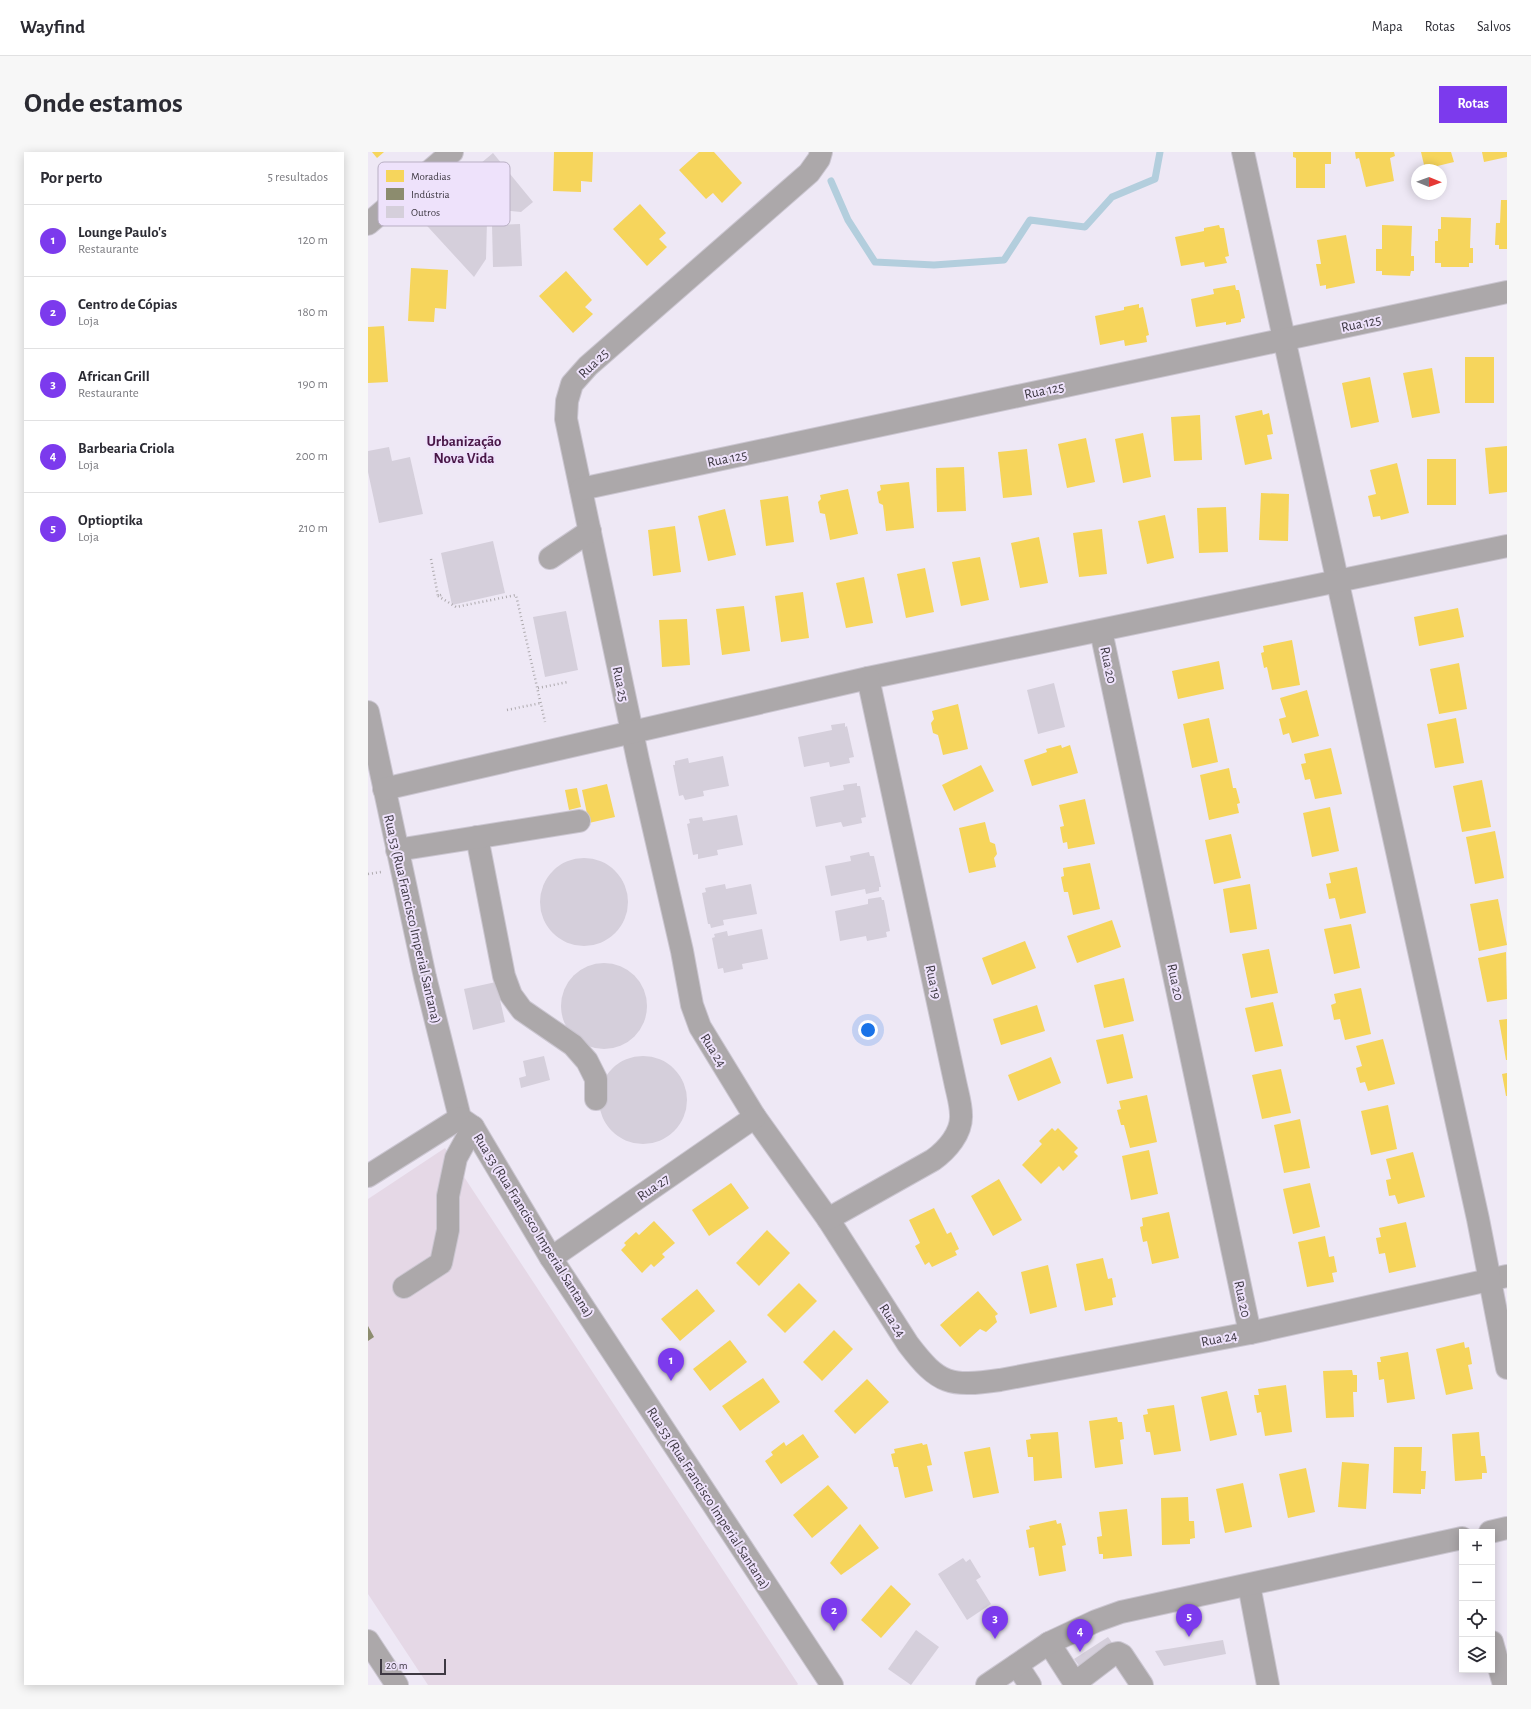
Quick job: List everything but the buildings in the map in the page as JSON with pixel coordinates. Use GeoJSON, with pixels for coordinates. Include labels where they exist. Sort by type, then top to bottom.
{"type":"FeatureCollection","features":[{"type":"Feature","properties":{"kind":"street"},"geometry":{"type":"LineString","coordinates":[[440,162],[452,152]]}},
{"type":"Feature","properties":{"kind":"street","name":"Rua 25"},"geometry":{"type":"LineString","coordinates":[[632,731],[566,419],[567,401],[572,384],[588,366],[809,173],[822,152]]}},
{"type":"Feature","properties":{"kind":"street"},"geometry":{"type":"LineString","coordinates":[[1243,152],[1336,581],[1478,1219],[1498,1278],[1507,1368]]}},
{"type":"Feature","properties":{"kind":"street"},"geometry":{"type":"LineString","coordinates":[[368,224],[378,215]]}},
{"type":"Feature","properties":{"kind":"street","name":"Rua 125"},"geometry":{"type":"LineString","coordinates":[[581,489],[1507,292]]}},
{"type":"Feature","properties":{"kind":"street"},"geometry":{"type":"LineString","coordinates":[[550,558],[590,531]]}},
{"type":"Feature","properties":{"kind":"street"},"geometry":{"type":"LineString","coordinates":[[384,789],[868,678],[1507,546]]}},
{"type":"Feature","properties":{"kind":"street","name":"Rua 20"},"geometry":{"type":"LineString","coordinates":[[1101,631],[1250,1333]]}},
{"type":"Feature","properties":{"kind":"street","name":"Rua 19"},"geometry":{"type":"LineString","coordinates":[[828,1218],[933,1160],[944,1151],[952,1140],[958,1128],[961,1116],[956,1086],[868,678]]}},
{"type":"Feature","properties":{"kind":"street","name":"Rua 53 (Rua Francisco Imperial Santana)"},"geometry":{"type":"LineString","coordinates":[[368,712],[425,977],[466,1123],[551,1258],[832,1685]]}},
{"type":"Feature","properties":{"kind":"street","name":"Rua 24"},"geometry":{"type":"LineString","coordinates":[[632,731],[682,951],[692,1005],[700,1027],[755,1117],[828,1218],[908,1344],[922,1362],[941,1379],[967,1384],[1000,1380],[1250,1333],[1498,1278]]}},
{"type":"Feature","properties":{"kind":"street"},"geometry":{"type":"LineString","coordinates":[[397,850],[579,821]]}},
{"type":"Feature","properties":{"kind":"street"},"geometry":{"type":"LineString","coordinates":[[477,837],[504,976],[511,994],[522,1010],[573,1045],[581,1053],[592,1069],[596,1079],[596,1099]]}},
{"type":"Feature","properties":{"kind":"street","name":"Rua 27"},"geometry":{"type":"LineString","coordinates":[[551,1258],[755,1117]]}},
{"type":"Feature","properties":{"kind":"street"},"geometry":{"type":"LineString","coordinates":[[368,1176],[466,1123]]}},
{"type":"Feature","properties":{"kind":"street"},"geometry":{"type":"LineString","coordinates":[[404,1287],[441,1263],[448,1230],[448,1196],[456,1158],[466,1123]]}},
{"type":"Feature","properties":{"kind":"street"},"geometry":{"type":"LineString","coordinates":[[1495,1531],[1507,1528]]}},
{"type":"Feature","properties":{"kind":"street"},"geometry":{"type":"LineString","coordinates":[[987,1685],[1049,1643],[1096,1621],[1121,1612],[1198,1594],[1248,1585],[1459,1539]]}},
{"type":"Feature","properties":{"kind":"street"},"geometry":{"type":"LineString","coordinates":[[1248,1585],[1268,1685]]}},
{"type":"Feature","properties":{"kind":"street"},"geometry":{"type":"LineString","coordinates":[[368,1641],[397,1685]]}},
{"type":"Feature","properties":{"kind":"street"},"geometry":{"type":"LineString","coordinates":[[1049,1643],[1076,1684],[1113,1654],[1118,1653],[1122,1655],[1142,1685]]}},
{"type":"Feature","properties":{"kind":"street"},"geometry":{"type":"LineString","coordinates":[[1495,1662],[1498,1683]]}},
{"type":"Feature","properties":{"kind":"street"},"geometry":{"type":"LineString","coordinates":[[1017,1665],[1030,1685]]}},
{"type":"Feature","properties":{"kind":"path"},"geometry":{"type":"LineString","coordinates":[[431,559],[438,596],[456,607],[516,595],[545,722]]}},
{"type":"Feature","properties":{"kind":"path"},"geometry":{"type":"LineString","coordinates":[[438,596],[444,594]]}},
{"type":"Feature","properties":{"kind":"path"},"geometry":{"type":"LineString","coordinates":[[538,688],[568,682]]}},
{"type":"Feature","properties":{"kind":"path"},"geometry":{"type":"LineString","coordinates":[[507,710],[541,703]]}},
{"type":"Feature","properties":{"kind":"shaded area"},"geometry":{"type":"Polygon","coordinates":[[[445,1148],[798,1684],[797,1685],[428,1685],[368,1594],[368,1199],[445,1148]]]}},
{"type":"Feature","properties":{"kind":"waterway"},"geometry":{"type":"LineString","coordinates":[[831,181],[848,220],[875,262],[934,265],[1004,260],[1030,220],[1085,227],[1112,197],[1155,179],[1160,152]]}},
{"type":"Feature","properties":{"kind":"place","name":"Lounge Paulo's"},"geometry":{"type":"Point","coordinates":[671,1381]}},
{"type":"Feature","properties":{"kind":"place","name":"Centro de Cópias"},"geometry":{"type":"Point","coordinates":[834,1631]}},
{"type":"Feature","properties":{"kind":"place","name":"Optioptika"},"geometry":{"type":"Point","coordinates":[1189,1637]}},
{"type":"Feature","properties":{"kind":"place","name":"African Grill"},"geometry":{"type":"Point","coordinates":[995,1639]}},
{"type":"Feature","properties":{"kind":"place","name":"Barbearia Criola"},"geometry":{"type":"Point","coordinates":[1080,1652]}},
{"type":"Feature","properties":{"kind":"district","name":"Urbanização Nova Vida"},"geometry":{"type":"Point","coordinates":[464,450]}}]}
